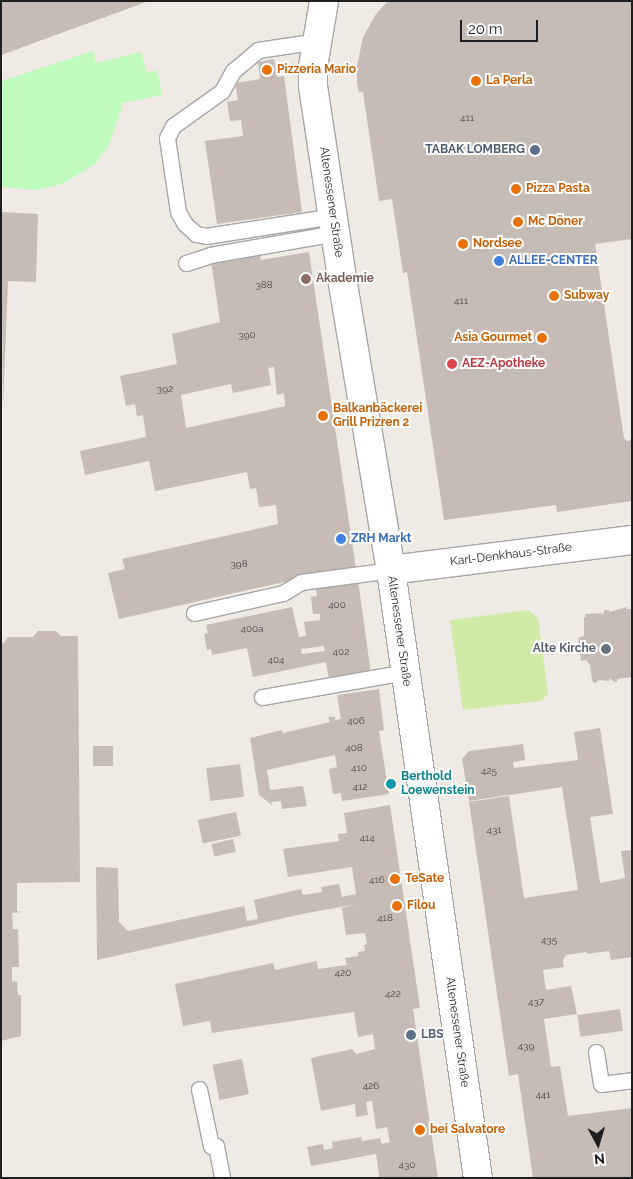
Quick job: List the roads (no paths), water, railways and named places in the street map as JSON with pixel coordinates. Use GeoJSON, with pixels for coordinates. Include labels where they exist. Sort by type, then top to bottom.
{"type":"FeatureCollection","features":[{"type":"Feature","properties":{"kind":"street","name":"Altenessener Straße"},"geometry":{"type":"LineString","coordinates":[[324,1],[313,67],[314,86],[391,570],[478,1178]]}},
{"type":"Feature","properties":{"kind":"street","name":"Karl-Denkhaus-Straße"},"geometry":{"type":"LineString","coordinates":[[391,570],[632,540]]}},
{"type":"Feature","properties":{"kind":"lane"},"geometry":{"type":"LineString","coordinates":[[318,41],[258,50],[240,63],[222,91],[173,126],[167,138],[178,212],[185,224],[196,234],[206,236],[335,225]]}},
{"type":"Feature","properties":{"kind":"lane"},"geometry":{"type":"LineString","coordinates":[[186,263],[210,255],[335,225]]}},
{"type":"Feature","properties":{"kind":"lane"},"geometry":{"type":"LineString","coordinates":[[194,613],[283,593],[302,582],[391,570]]}},
{"type":"Feature","properties":{"kind":"lane"},"geometry":{"type":"LineString","coordinates":[[262,697],[405,672]]}},
{"type":"Feature","properties":{"kind":"lane"},"geometry":{"type":"LineString","coordinates":[[596,1052],[601,1084],[632,1080]]}},
{"type":"Feature","properties":{"kind":"lane"},"geometry":{"type":"LineString","coordinates":[[199,1089],[211,1146],[216,1146],[222,1178]]}},
{"type":"Feature","properties":{"kind":"place","name":"Pizzeria Mario"},"geometry":{"type":"Point","coordinates":[267,70]}},
{"type":"Feature","properties":{"kind":"place","name":"La Perla"},"geometry":{"type":"Point","coordinates":[476,81]}},
{"type":"Feature","properties":{"kind":"place","name":"TABAK LOMBERG"},"geometry":{"type":"Point","coordinates":[535,150]}},
{"type":"Feature","properties":{"kind":"place","name":"Pizza Pasta"},"geometry":{"type":"Point","coordinates":[516,189]}},
{"type":"Feature","properties":{"kind":"place","name":"Mc Döner"},"geometry":{"type":"Point","coordinates":[518,222]}},
{"type":"Feature","properties":{"kind":"place","name":"Nordsee"},"geometry":{"type":"Point","coordinates":[463,244]}},
{"type":"Feature","properties":{"kind":"place","name":"ALLEE-CENTER"},"geometry":{"type":"Point","coordinates":[499,261]}},
{"type":"Feature","properties":{"kind":"place","name":"Akademie"},"geometry":{"type":"Point","coordinates":[306,279]}},
{"type":"Feature","properties":{"kind":"place","name":"Subway"},"geometry":{"type":"Point","coordinates":[554,296]}},
{"type":"Feature","properties":{"kind":"place","name":"Asia Gourmet"},"geometry":{"type":"Point","coordinates":[542,338]}},
{"type":"Feature","properties":{"kind":"place","name":"AEZ-Apotheke"},"geometry":{"type":"Point","coordinates":[452,364]}},
{"type":"Feature","properties":{"kind":"place","name":"Balkanbäckerei Grill Prizren 2"},"geometry":{"type":"Point","coordinates":[323,416]}},
{"type":"Feature","properties":{"kind":"place","name":"ZRH Markt"},"geometry":{"type":"Point","coordinates":[341,539]}},
{"type":"Feature","properties":{"kind":"place","name":"Alte Kirche"},"geometry":{"type":"Point","coordinates":[606,649]}},
{"type":"Feature","properties":{"kind":"place","name":"Berthold Loewenstein"},"geometry":{"type":"Point","coordinates":[391,784]}},
{"type":"Feature","properties":{"kind":"place","name":"TeSate"},"geometry":{"type":"Point","coordinates":[395,879]}},
{"type":"Feature","properties":{"kind":"place","name":"Filou"},"geometry":{"type":"Point","coordinates":[397,906]}},
{"type":"Feature","properties":{"kind":"place","name":"LBS"},"geometry":{"type":"Point","coordinates":[411,1035]}},
{"type":"Feature","properties":{"kind":"place","name":"bei Salvatore"},"geometry":{"type":"Point","coordinates":[420,1130]}}]}
